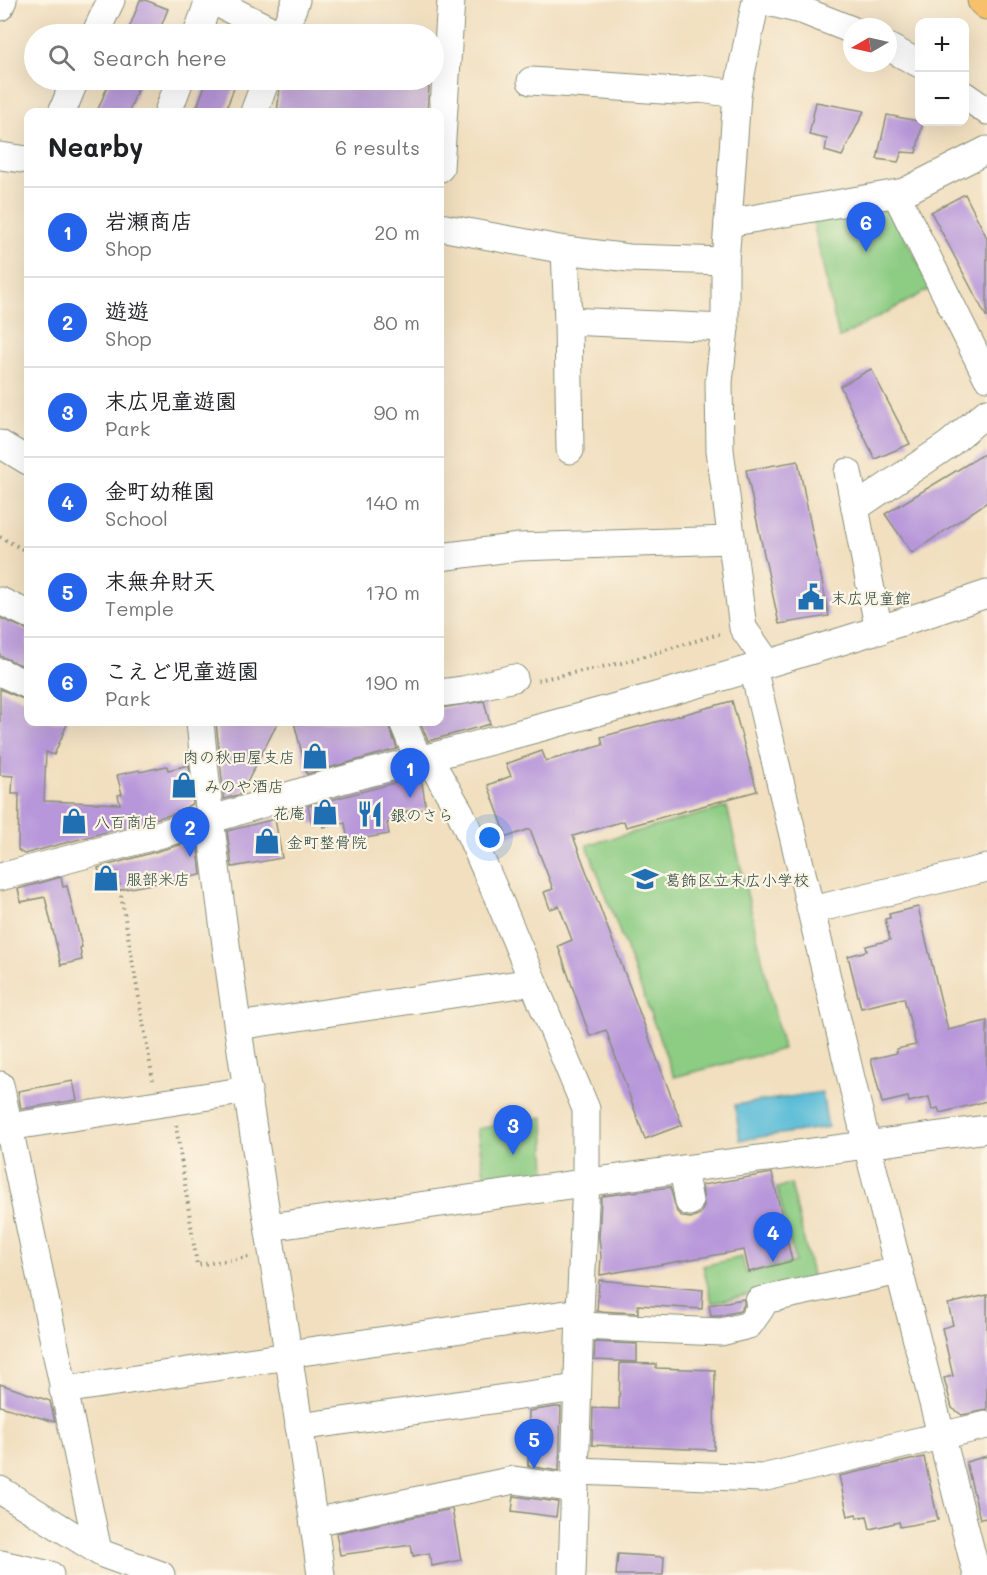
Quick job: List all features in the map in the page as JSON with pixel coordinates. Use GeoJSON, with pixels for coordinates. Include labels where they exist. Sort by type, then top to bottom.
{"type":"FeatureCollection","features":[{"type":"Feature","properties":{"kind":"highway"},"geometry":{"type":"LineString","coordinates":[[984,0],[987,3]]}},
{"type":"Feature","properties":{"kind":"street"},"geometry":{"type":"LineString","coordinates":[[0,8],[3,0]]}},
{"type":"Feature","properties":{"kind":"street"},"geometry":{"type":"LineString","coordinates":[[100,24],[111,0]]}},
{"type":"Feature","properties":{"kind":"street"},"geometry":{"type":"LineString","coordinates":[[201,24],[210,0],[260,24]]}},
{"type":"Feature","properties":{"kind":"street"},"geometry":{"type":"LineString","coordinates":[[285,24],[296,0]]}},
{"type":"Feature","properties":{"kind":"street"},"geometry":{"type":"LineString","coordinates":[[444,108],[451,0]]}},
{"type":"Feature","properties":{"kind":"street"},"geometry":{"type":"LineString","coordinates":[[843,25],[808,5],[758,0],[737,94],[725,261],[725,328],[719,382],[720,450],[743,628],[762,655],[759,666],[812,910],[867,1145],[977,1575]]}},
{"type":"Feature","properties":{"kind":"street"},"geometry":{"type":"LineString","coordinates":[[897,52],[915,61]]}},
{"type":"Feature","properties":{"kind":"street"},"geometry":{"type":"LineString","coordinates":[[531,81],[677,91],[700,89],[737,94]]}},
{"type":"Feature","properties":{"kind":"street"},"geometry":{"type":"LineString","coordinates":[[64,108],[71,90]]}},
{"type":"Feature","properties":{"kind":"street"},"geometry":{"type":"LineString","coordinates":[[170,108],[176,90]]}},
{"type":"Feature","properties":{"kind":"street"},"geometry":{"type":"LineString","coordinates":[[256,108],[263,90]]}},
{"type":"Feature","properties":{"kind":"street"},"geometry":{"type":"LineString","coordinates":[[969,98],[987,111]]}},
{"type":"Feature","properties":{"kind":"street"},"geometry":{"type":"LineString","coordinates":[[728,223],[904,192],[987,150]]}},
{"type":"Feature","properties":{"kind":"street"},"geometry":{"type":"LineString","coordinates":[[0,156],[24,159]]}},
{"type":"Feature","properties":{"kind":"street"},"geometry":{"type":"LineString","coordinates":[[896,194],[987,377]]}},
{"type":"Feature","properties":{"kind":"street"},"geometry":{"type":"LineString","coordinates":[[444,228],[565,250],[629,258],[725,261]]}},
{"type":"Feature","properties":{"kind":"street"},"geometry":{"type":"LineString","coordinates":[[565,250],[570,450]]}},
{"type":"Feature","properties":{"kind":"street"},"geometry":{"type":"LineString","coordinates":[[568,321],[725,328]]}},
{"type":"Feature","properties":{"kind":"street"},"geometry":{"type":"LineString","coordinates":[[855,508],[948,445],[987,412]]}},
{"type":"Feature","properties":{"kind":"street"},"geometry":{"type":"LineString","coordinates":[[0,444],[24,459]]}},
{"type":"Feature","properties":{"kind":"street"},"geometry":{"type":"LineString","coordinates":[[848,472],[879,631]]}},
{"type":"Feature","properties":{"kind":"street"},"geometry":{"type":"LineString","coordinates":[[444,557],[519,548],[730,540]]}},
{"type":"Feature","properties":{"kind":"street"},"geometry":{"type":"LineString","coordinates":[[0,877],[112,848],[314,788],[424,760],[759,666],[879,631],[987,594]]}},
{"type":"Feature","properties":{"kind":"street"},"geometry":{"type":"LineString","coordinates":[[0,602],[24,612]]}},
{"type":"Feature","properties":{"kind":"street"},"geometry":{"type":"LineString","coordinates":[[0,672],[24,683]]}},
{"type":"Feature","properties":{"kind":"street"},"geometry":{"type":"LineString","coordinates":[[444,692],[521,679]]}},
{"type":"Feature","properties":{"kind":"street"},"geometry":{"type":"LineString","coordinates":[[200,726],[210,820],[238,1026],[321,1575]]}},
{"type":"Feature","properties":{"kind":"street"},"geometry":{"type":"LineString","coordinates":[[406,726],[424,760],[460,812],[586,1109],[586,1182],[572,1575]]}},
{"type":"Feature","properties":{"kind":"street"},"geometry":{"type":"LineString","coordinates":[[812,910],[987,868]]}},
{"type":"Feature","properties":{"kind":"street"},"geometry":{"type":"LineString","coordinates":[[238,1026],[533,982]]}},
{"type":"Feature","properties":{"kind":"street"},"geometry":{"type":"LineString","coordinates":[[0,1085],[63,1390],[102,1558]]}},
{"type":"Feature","properties":{"kind":"street"},"geometry":{"type":"LineString","coordinates":[[8,1127],[248,1090]]}},
{"type":"Feature","properties":{"kind":"street"},"geometry":{"type":"LineString","coordinates":[[269,1227],[987,1129]]}},
{"type":"Feature","properties":{"kind":"street"},"geometry":{"type":"LineString","coordinates":[[683,1169],[689,1202]]}},
{"type":"Feature","properties":{"kind":"street"},"geometry":{"type":"LineString","coordinates":[[63,1390],[288,1355],[580,1319],[721,1332],[749,1325],[761,1308],[759,1301],[899,1271]]}},
{"type":"Feature","properties":{"kind":"street"},"geometry":{"type":"LineString","coordinates":[[299,1427],[578,1388]]}},
{"type":"Feature","properties":{"kind":"street"},"geometry":{"type":"LineString","coordinates":[[314,1522],[514,1480],[762,1478],[987,1425]]}},
{"type":"Feature","properties":{"kind":"street"},"geometry":{"type":"LineString","coordinates":[[0,1490],[102,1558],[161,1575]]}},
{"type":"Feature","properties":{"kind":"street"},"geometry":{"type":"LineString","coordinates":[[1,1564],[50,1575]]}},
{"type":"Feature","properties":{"kind":"path"},"geometry":{"type":"LineString","coordinates":[[0,537],[24,550]]}},
{"type":"Feature","properties":{"kind":"path"},"geometry":{"type":"LineString","coordinates":[[521,679],[621,663],[743,628]]}},
{"type":"Feature","properties":{"kind":"path"},"geometry":{"type":"LineString","coordinates":[[112,848],[197,1265],[273,1253]]}},
{"type":"Feature","properties":{"kind":"green space"},"geometry":{"type":"Polygon","coordinates":[[[890,209],[932,288],[839,338],[812,217],[890,209]]]}},
{"type":"Feature","properties":{"kind":"green space"},"geometry":{"type":"Polygon","coordinates":[[[727,807],[783,1049],[674,1077],[587,845],[727,807]]]}},
{"type":"Feature","properties":{"kind":"green space"},"geometry":{"type":"Polygon","coordinates":[[[544,1117],[546,1180],[487,1191],[477,1129],[544,1117]]]}},
{"type":"Feature","properties":{"kind":"green space"},"geometry":{"type":"Polygon","coordinates":[[[791,1184],[813,1280],[712,1303],[703,1266],[742,1257],[746,1273],[795,1262],[777,1188],[791,1184]]]}},
{"type":"Feature","properties":{"kind":"water"},"geometry":{"type":"Polygon","coordinates":[[[822,1092],[828,1127],[740,1140],[735,1105],[822,1092]]]}},
{"type":"Feature","properties":{"kind":"building"},"geometry":{"type":"Polygon","coordinates":[[[140,0],[168,9],[162,24],[131,24],[140,0]]]}},
{"type":"Feature","properties":{"kind":"building"},"geometry":{"type":"Polygon","coordinates":[[[106,90],[137,90],[130,108],[99,108],[106,90]]]}},
{"type":"Feature","properties":{"kind":"building"},"geometry":{"type":"Polygon","coordinates":[[[203,90],[233,90],[226,108],[196,108],[203,90]]]}},
{"type":"Feature","properties":{"kind":"building"},"geometry":{"type":"Polygon","coordinates":[[[280,90],[429,90],[427,108],[278,108],[280,90]]]}},
{"type":"Feature","properties":{"kind":"building"},"geometry":{"type":"Polygon","coordinates":[[[816,102],[864,111],[842,156],[825,151],[827,139],[809,135],[816,102]]]}},
{"type":"Feature","properties":{"kind":"building"},"geometry":{"type":"Polygon","coordinates":[[[887,115],[915,120],[915,126],[922,126],[916,153],[902,152],[898,162],[877,159],[887,115]]]}},
{"type":"Feature","properties":{"kind":"building"},"geometry":{"type":"Polygon","coordinates":[[[965,194],[987,238],[987,318],[931,212],[965,194]]]}},
{"type":"Feature","properties":{"kind":"building"},"geometry":{"type":"Polygon","coordinates":[[[871,369],[910,444],[875,459],[840,386],[871,369]]]}},
{"type":"Feature","properties":{"kind":"building"},"geometry":{"type":"Polygon","coordinates":[[[987,452],[987,502],[912,553],[885,514],[987,452]]]}},
{"type":"Feature","properties":{"kind":"building"},"geometry":{"type":"Polygon","coordinates":[[[798,461],[829,616],[779,624],[746,470],[798,461]]]}},
{"type":"Feature","properties":{"kind":"building"},"geometry":{"type":"Polygon","coordinates":[[[0,618],[24,628],[24,666],[0,656],[0,618]]]}},
{"type":"Feature","properties":{"kind":"building"},"geometry":{"type":"Polygon","coordinates":[[[0,689],[24,699],[24,726],[66,726],[54,755],[46,752],[44,801],[120,804],[118,795],[122,794],[117,775],[167,766],[168,770],[189,765],[193,803],[177,813],[24,854],[18,850],[19,794],[12,794],[13,776],[0,775],[0,689]]]}},
{"type":"Feature","properties":{"kind":"building"},"geometry":{"type":"Polygon","coordinates":[[[484,701],[490,724],[428,741],[422,726],[444,726],[444,707],[484,701]]]}},
{"type":"Feature","properties":{"kind":"building"},"geometry":{"type":"Polygon","coordinates":[[[732,701],[757,791],[626,827],[624,821],[573,836],[682,1125],[645,1139],[606,1030],[590,1036],[558,946],[572,940],[559,906],[550,909],[544,892],[553,889],[530,829],[507,837],[488,785],[511,776],[506,764],[542,751],[546,761],[603,745],[601,737],[732,701]]]}},
{"type":"Feature","properties":{"kind":"building"},"geometry":{"type":"Polygon","coordinates":[[[216,726],[276,726],[241,794],[224,799],[216,726]]]}},
{"type":"Feature","properties":{"kind":"building"},"geometry":{"type":"Polygon","coordinates":[[[295,726],[389,726],[397,749],[307,774],[295,726]]]}},
{"type":"Feature","properties":{"kind":"building"},"geometry":{"type":"Polygon","coordinates":[[[421,776],[426,809],[406,811],[407,820],[387,823],[389,834],[348,841],[345,823],[323,827],[323,823],[312,825],[308,806],[421,776]]]}},
{"type":"Feature","properties":{"kind":"building"},"geometry":{"type":"Polygon","coordinates":[[[275,819],[282,858],[232,867],[227,831],[275,819]]]}},
{"type":"Feature","properties":{"kind":"building"},"geometry":{"type":"Polygon","coordinates":[[[197,840],[201,875],[104,893],[98,868],[197,840]]]}},
{"type":"Feature","properties":{"kind":"building"},"geometry":{"type":"Polygon","coordinates":[[[61,877],[63,887],[67,886],[82,947],[80,948],[82,960],[61,965],[45,897],[21,902],[18,889],[61,877]]]}},
{"type":"Feature","properties":{"kind":"building"},"geometry":{"type":"Polygon","coordinates":[[[918,907],[948,1030],[987,1021],[987,1101],[940,1113],[938,1108],[932,1110],[929,1097],[909,1102],[908,1097],[882,1103],[871,1059],[897,1053],[896,1049],[916,1045],[904,998],[861,1008],[848,956],[867,951],[866,946],[890,940],[885,919],[890,918],[889,914],[918,907]]]}},
{"type":"Feature","properties":{"kind":"building"},"geometry":{"type":"Polygon","coordinates":[[[73,1081],[77,1100],[21,1109],[18,1091],[73,1081]]]}},
{"type":"Feature","properties":{"kind":"building"},"geometry":{"type":"Polygon","coordinates":[[[772,1173],[792,1261],[749,1272],[744,1250],[600,1275],[599,1237],[603,1196],[670,1187],[677,1212],[683,1217],[691,1218],[700,1214],[704,1207],[702,1185],[772,1173]]]}},
{"type":"Feature","properties":{"kind":"building"},"geometry":{"type":"Polygon","coordinates":[[[599,1280],[703,1290],[702,1309],[638,1305],[638,1313],[597,1311],[599,1280]]]}},
{"type":"Feature","properties":{"kind":"building"},"geometry":{"type":"Polygon","coordinates":[[[987,1295],[987,1410],[962,1415],[952,1408],[944,1378],[953,1376],[942,1328],[953,1325],[948,1304],[987,1295]]]}},
{"type":"Feature","properties":{"kind":"building"},"geometry":{"type":"Polygon","coordinates":[[[744,1299],[744,1305],[740,1311],[711,1316],[709,1305],[744,1299]]]}},
{"type":"Feature","properties":{"kind":"building"},"geometry":{"type":"Polygon","coordinates":[[[595,1342],[637,1344],[637,1362],[594,1360],[595,1342]]]}},
{"type":"Feature","properties":{"kind":"building"},"geometry":{"type":"Polygon","coordinates":[[[620,1363],[656,1364],[656,1368],[715,1370],[714,1450],[592,1445],[593,1408],[619,1409],[620,1363]]]}},
{"type":"Feature","properties":{"kind":"building"},"geometry":{"type":"Polygon","coordinates":[[[0,1384],[50,1401],[55,1422],[0,1406],[0,1384]]]}},
{"type":"Feature","properties":{"kind":"building"},"geometry":{"type":"Polygon","coordinates":[[[561,1407],[559,1471],[528,1466],[529,1411],[561,1407]]]}},
{"type":"Feature","properties":{"kind":"building"},"geometry":{"type":"Polygon","coordinates":[[[987,1456],[987,1518],[980,1519],[966,1462],[987,1456]]]}},
{"type":"Feature","properties":{"kind":"building"},"geometry":{"type":"Polygon","coordinates":[[[924,1457],[938,1520],[900,1527],[899,1522],[870,1529],[867,1516],[857,1518],[856,1514],[848,1516],[839,1476],[924,1457]]]}},
{"type":"Feature","properties":{"kind":"building"},"geometry":{"type":"Polygon","coordinates":[[[514,1496],[558,1502],[556,1517],[512,1511],[514,1496]]]}},
{"type":"Feature","properties":{"kind":"building"},"geometry":{"type":"Polygon","coordinates":[[[452,1509],[461,1560],[432,1566],[429,1553],[413,1556],[411,1545],[340,1555],[336,1533],[452,1509]]]}},
{"type":"Feature","properties":{"kind":"building"},"geometry":{"type":"Polygon","coordinates":[[[618,1554],[664,1557],[663,1575],[616,1575],[618,1554]]]}},
{"type":"Feature","properties":{"kind":"place","name":"こえど児童遊園"},"geometry":{"type":"Point","coordinates":[866,252]}},
{"type":"Feature","properties":{"kind":"place","name":"末広児童館"},"geometry":{"type":"Point","coordinates":[811,597]}},
{"type":"Feature","properties":{"kind":"place","name":"肉の秋田屋支店"},"geometry":{"type":"Point","coordinates":[315,756]}},
{"type":"Feature","properties":{"kind":"place","name":"みのや酒店"},"geometry":{"type":"Point","coordinates":[184,785]}},
{"type":"Feature","properties":{"kind":"place","name":"岩瀬商店"},"geometry":{"type":"Point","coordinates":[410,798]}},
{"type":"Feature","properties":{"kind":"place","name":"花庵"},"geometry":{"type":"Point","coordinates":[325,812]}},
{"type":"Feature","properties":{"kind":"place","name":"銀のさら"},"geometry":{"type":"Point","coordinates":[370,814]}},
{"type":"Feature","properties":{"kind":"place","name":"八百商店"},"geometry":{"type":"Point","coordinates":[74,821]}},
{"type":"Feature","properties":{"kind":"place","name":"金町整骨院"},"geometry":{"type":"Point","coordinates":[267,841]}},
{"type":"Feature","properties":{"kind":"place","name":"遊遊"},"geometry":{"type":"Point","coordinates":[190,857]}},
{"type":"Feature","properties":{"kind":"place","name":"服部米店"},"geometry":{"type":"Point","coordinates":[106,878]}},
{"type":"Feature","properties":{"kind":"place","name":"葛飾区立末広小学校"},"geometry":{"type":"Point","coordinates":[645,879]}},
{"type":"Feature","properties":{"kind":"place","name":"末広児童遊園"},"geometry":{"type":"Point","coordinates":[513,1155]}},
{"type":"Feature","properties":{"kind":"place","name":"金町幼稚園"},"geometry":{"type":"Point","coordinates":[773,1262]}},
{"type":"Feature","properties":{"kind":"place","name":"末無弁財天"},"geometry":{"type":"Point","coordinates":[534,1469]}}]}
